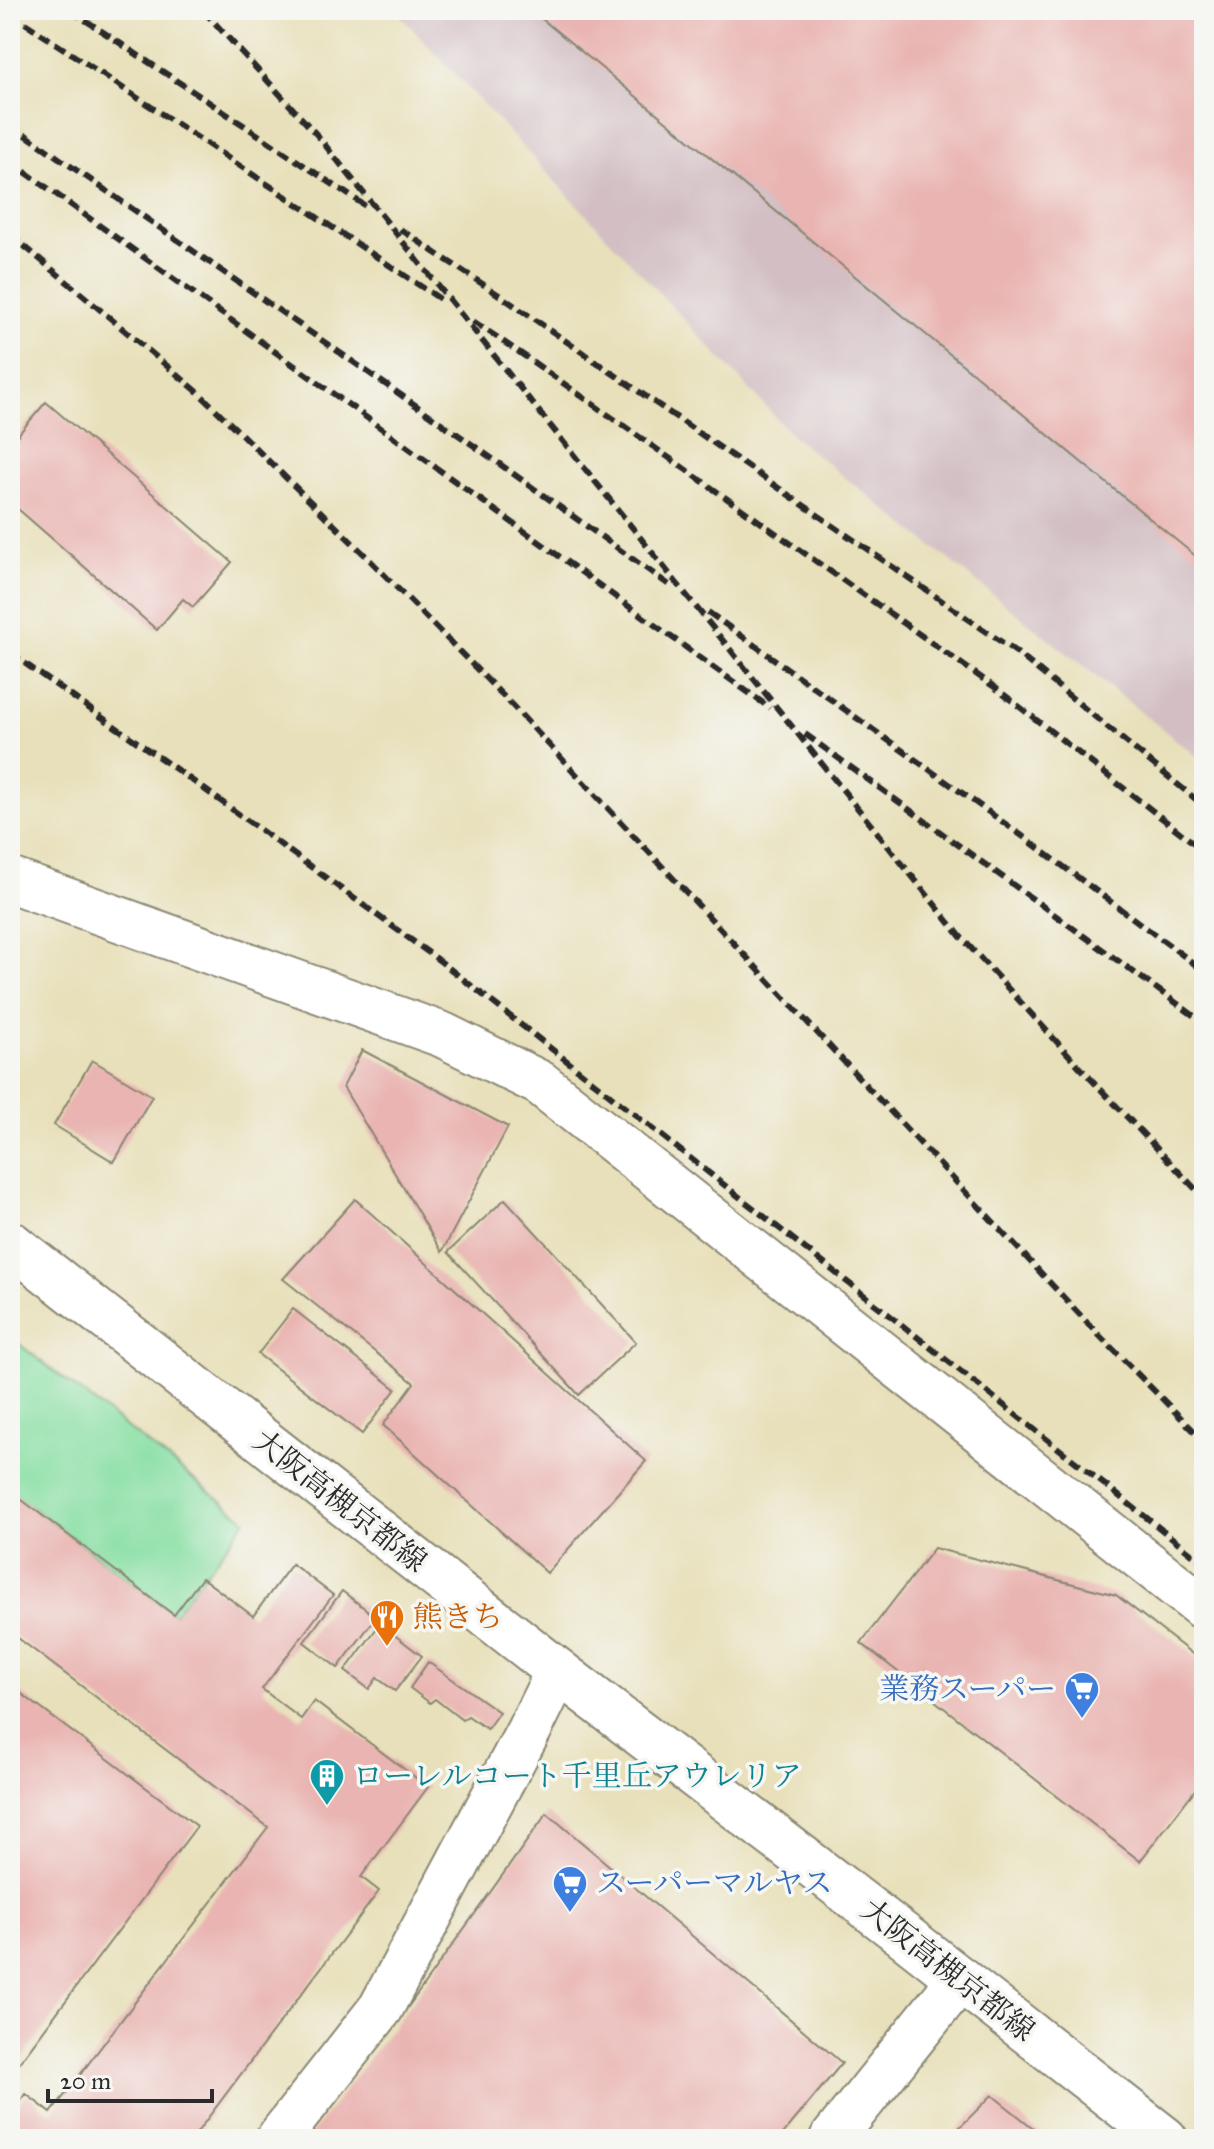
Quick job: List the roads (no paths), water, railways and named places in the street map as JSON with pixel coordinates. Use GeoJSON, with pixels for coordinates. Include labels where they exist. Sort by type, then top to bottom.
{"type":"FeatureCollection","features":[{"type":"Feature","properties":{"kind":"street"},"geometry":{"type":"LineString","coordinates":[[10,880],[443,1035],[540,1083],[1204,1608]]}},
{"type":"Feature","properties":{"kind":"street","name":"大阪高槻京都線"},"geometry":{"type":"LineString","coordinates":[[10,1243],[1165,2139]]}},
{"type":"Feature","properties":{"kind":"street"},"geometry":{"type":"LineString","coordinates":[[278,2139],[381,2008],[558,1671]]}},
{"type":"Feature","properties":{"kind":"street"},"geometry":{"type":"LineString","coordinates":[[832,2139],[960,1979]]}},
{"type":"Feature","properties":{"kind":"railway"},"geometry":{"type":"LineString","coordinates":[[70,10],[370,209]]}},
{"type":"Feature","properties":{"kind":"railway"},"geometry":{"type":"LineString","coordinates":[[203,10],[317,135],[961,937],[1204,1198]]}},
{"type":"Feature","properties":{"kind":"railway"},"geometry":{"type":"LineString","coordinates":[[10,13],[443,301]]}},
{"type":"Feature","properties":{"kind":"railway"},"geometry":{"type":"LineString","coordinates":[[10,124],[672,587]]}},
{"type":"Feature","properties":{"kind":"railway"},"geometry":{"type":"LineString","coordinates":[[10,161],[770,708]]}},
{"type":"Feature","properties":{"kind":"railway"},"geometry":{"type":"LineString","coordinates":[[400,229],[1016,652],[1204,806]]}},
{"type":"Feature","properties":{"kind":"railway"},"geometry":{"type":"LineString","coordinates":[[10,234],[198,392],[363,553],[509,702],[1094,1330],[1204,1441]]}},
{"type":"Feature","properties":{"kind":"railway"},"geometry":{"type":"LineString","coordinates":[[473,321],[993,686],[1204,851]]}},
{"type":"Feature","properties":{"kind":"railway"},"geometry":{"type":"LineString","coordinates":[[708,612],[1021,835],[1204,971]]}},
{"type":"Feature","properties":{"kind":"railway"},"geometry":{"type":"LineString","coordinates":[[10,653],[200,786],[440,961],[1204,1563]]}},
{"type":"Feature","properties":{"kind":"railway"},"geometry":{"type":"LineString","coordinates":[[805,734],[1204,1023]]}},
{"type":"Feature","properties":{"kind":"place","name":"熊きち"},"geometry":{"type":"Point","coordinates":[387,1648]}},
{"type":"Feature","properties":{"kind":"place","name":"業務スーパー"},"geometry":{"type":"Point","coordinates":[1082,1720]}},
{"type":"Feature","properties":{"kind":"place","name":"ローレルコート千里丘アウレリア"},"geometry":{"type":"Point","coordinates":[327,1807]}},
{"type":"Feature","properties":{"kind":"place","name":"スーパーマルヤス"},"geometry":{"type":"Point","coordinates":[570,1914]}}]}
